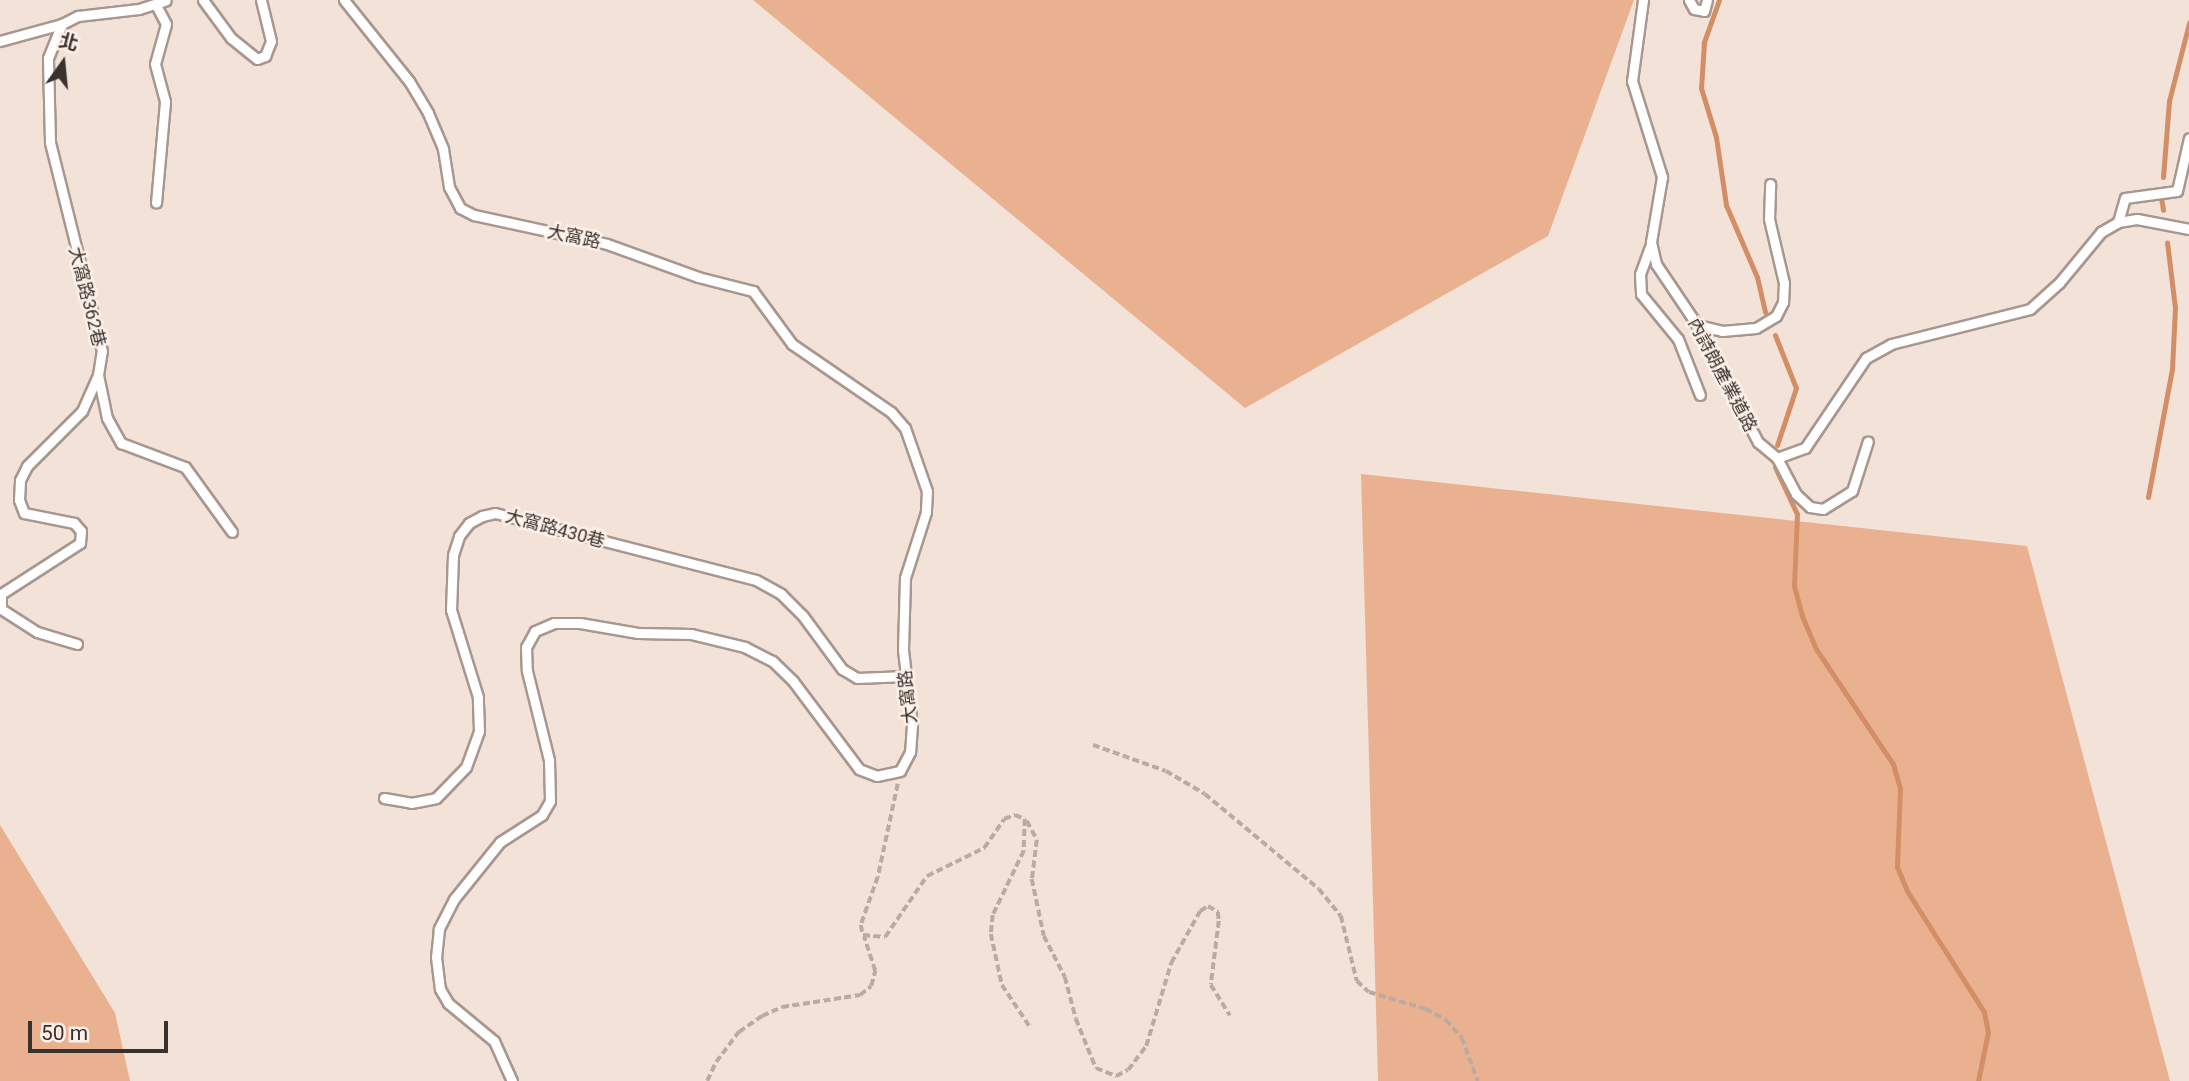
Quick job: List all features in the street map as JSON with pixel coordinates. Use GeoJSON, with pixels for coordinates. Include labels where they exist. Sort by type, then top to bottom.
{"type":"FeatureCollection","features":[{"type":"Feature","properties":{"kind":"lane"},"geometry":{"type":"LineString","coordinates":[[0,41],[62,24],[89,13],[156,5],[166,0]]}},
{"type":"Feature","properties":{"kind":"lane"},"geometry":{"type":"LineString","coordinates":[[203,0],[231,38],[257,59],[265,56],[271,41],[261,0]]}},
{"type":"Feature","properties":{"kind":"lane","name":"大窩路"},"geometry":{"type":"LineString","coordinates":[[344,0],[410,81],[428,113],[443,149],[449,187],[460,208],[474,215],[607,244],[698,277],[753,291],[792,344],[891,412],[905,428],[927,491],[926,512],[905,578],[906,676],[912,725],[909,752],[900,771]]}},
{"type":"Feature","properties":{"kind":"lane","name":"內詩朗產業道路"},"geometry":{"type":"LineString","coordinates":[[1643,0],[1632,81],[1662,177],[1651,242],[1662,276],[1697,326],[1758,442],[1781,457],[1796,494],[1810,507],[1823,509],[1852,491],[1867,441]]}},
{"type":"Feature","properties":{"kind":"lane"},"geometry":{"type":"LineString","coordinates":[[1689,0],[1694,9],[1704,10],[1707,0]]}},
{"type":"Feature","properties":{"kind":"lane"},"geometry":{"type":"LineString","coordinates":[[156,5],[166,24],[155,64],[166,102],[156,203]]}},
{"type":"Feature","properties":{"kind":"lane","name":"大窩路362巷"},"geometry":{"type":"LineString","coordinates":[[62,24],[48,58],[50,142],[102,351],[98,375],[82,411],[27,466],[20,480],[19,500],[24,513],[74,523],[81,531],[80,542],[1,594],[1,609],[10,619],[77,644]]}},
{"type":"Feature","properties":{"kind":"lane"},"geometry":{"type":"LineString","coordinates":[[2118,222],[2125,198],[2177,191],[2189,138]]}},
{"type":"Feature","properties":{"kind":"lane"},"geometry":{"type":"LineString","coordinates":[[1697,326],[1722,331],[1756,328],[1776,316],[1783,302],[1784,283],[1769,219],[1770,184]]}},
{"type":"Feature","properties":{"kind":"lane"},"geometry":{"type":"LineString","coordinates":[[1781,457],[1805,448],[1866,358],[1925,332],[1973,327],[2030,309],[2059,283],[2101,232],[2118,222],[2137,219],[2189,229]]}},
{"type":"Feature","properties":{"kind":"lane"},"geometry":{"type":"LineString","coordinates":[[1651,242],[1640,274],[1641,294],[1678,339],[1700,396]]}},
{"type":"Feature","properties":{"kind":"lane"},"geometry":{"type":"LineString","coordinates":[[98,375],[107,418],[121,443],[186,467],[232,532]]}},
{"type":"Feature","properties":{"kind":"lane","name":"大窩路430巷"},"geometry":{"type":"LineString","coordinates":[[384,798],[411,803],[436,798],[466,768],[479,731],[478,697],[452,610],[453,555],[459,536],[469,523],[482,516],[495,513],[756,580],[781,594],[803,616],[842,669],[857,678],[906,676]]}},
{"type":"Feature","properties":{"kind":"lane"},"geometry":{"type":"LineString","coordinates":[[512,1081],[495,1041],[448,1003],[440,989],[436,957],[439,929],[461,890],[500,842],[542,815],[550,801],[549,760],[527,671],[526,647],[535,631],[554,623],[580,623],[638,633],[691,634],[745,647],[772,662],[793,681],[859,769],[877,776],[900,771]]}},
{"type":"Feature","properties":{"kind":"path"},"geometry":{"type":"LineString","coordinates":[[1093,745],[1166,771],[1205,794],[1319,890],[1341,916],[1357,981],[1369,992],[1426,1009],[1446,1020],[1462,1038],[1478,1081]]}},
{"type":"Feature","properties":{"kind":"path"},"geometry":{"type":"LineString","coordinates":[[707,1081],[716,1062],[739,1032],[762,1016],[782,1007],[860,995],[871,986],[875,971],[861,925],[878,877],[900,771]]}},
{"type":"Feature","properties":{"kind":"path"},"geometry":{"type":"LineString","coordinates":[[863,935],[885,937],[927,876],[984,848],[1004,819],[1014,815],[1025,819],[1037,840],[1032,879],[1044,936],[1065,977],[1076,1019],[1096,1068],[1116,1076],[1128,1070],[1146,1046],[1171,963],[1200,911],[1208,906],[1218,912],[1219,921],[1211,985],[1230,1016]]}},
{"type":"Feature","properties":{"kind":"path"},"geometry":{"type":"LineString","coordinates":[[1025,819],[1024,851],[993,915],[991,934],[1002,985],[1030,1027]]}},
{"type":"Feature","properties":{"kind":"shaded area"},"geometry":{"type":"Polygon","coordinates":[[[753,0],[1634,0],[1548,236],[1245,408],[753,0]]]}},
{"type":"Feature","properties":{"kind":"shaded area"},"geometry":{"type":"Polygon","coordinates":[[[1361,474],[2027,546],[2170,1081],[1378,1081],[1361,474]]]}},
{"type":"Feature","properties":{"kind":"shaded area"},"geometry":{"type":"Polygon","coordinates":[[[0,825],[115,1013],[130,1081],[0,1081],[0,825]]]}},
{"type":"Feature","properties":{"kind":"waterway"},"geometry":{"type":"LineString","coordinates":[[1719,0],[1704,42],[1701,88],[1716,137],[1726,205],[1757,277],[1765,312]]}},
{"type":"Feature","properties":{"kind":"waterway"},"geometry":{"type":"LineString","coordinates":[[2163,177],[2169,101],[2189,23]]}},
{"type":"Feature","properties":{"kind":"waterway"},"geometry":{"type":"LineString","coordinates":[[2161,197],[2163,210]]}},
{"type":"Feature","properties":{"kind":"waterway"},"geometry":{"type":"LineString","coordinates":[[2148,497],[2172,369],[2175,308],[2167,242]]}},
{"type":"Feature","properties":{"kind":"waterway"},"geometry":{"type":"LineString","coordinates":[[1775,335],[1796,388],[1777,445]]}},
{"type":"Feature","properties":{"kind":"waterway"},"geometry":{"type":"LineString","coordinates":[[1775,467],[1797,514],[1794,586],[1802,616],[1816,649],[1893,764],[1900,788],[1897,867],[1907,891],[1984,1012],[1988,1032],[1978,1081]]}}]}
